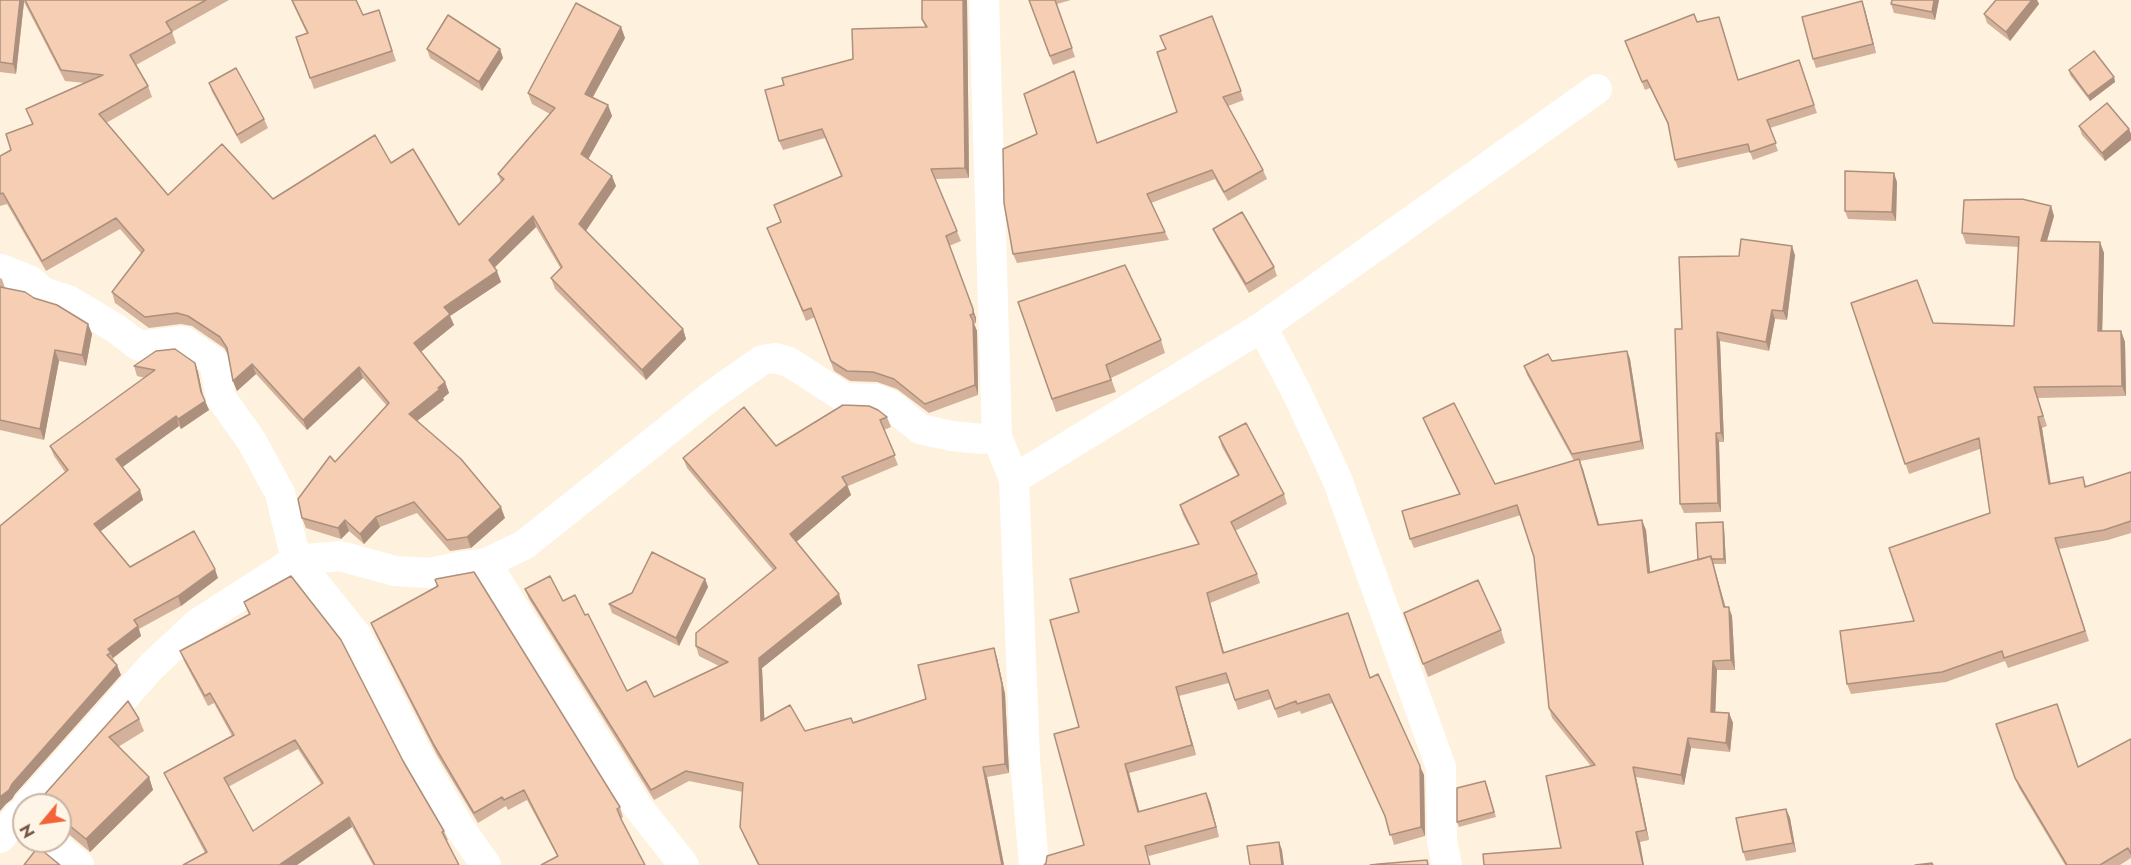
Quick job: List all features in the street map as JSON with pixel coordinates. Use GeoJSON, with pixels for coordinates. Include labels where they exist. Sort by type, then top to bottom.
{"type":"FeatureCollection","features":[{"type":"Feature","properties":{"kind":"street"},"geometry":{"type":"LineString","coordinates":[[984,0],[997,437],[1014,479],[1025,760],[1034,865]]}},
{"type":"Feature","properties":{"kind":"street"},"geometry":{"type":"LineString","coordinates":[[1014,479],[1262,327],[1597,89]]}},
{"type":"Feature","properties":{"kind":"street"},"geometry":{"type":"LineString","coordinates":[[0,270],[1,268],[31,281],[43,292],[68,300],[115,328],[139,346],[183,341],[214,362],[221,398],[251,440],[280,494],[296,560],[357,636],[422,763],[458,825],[486,865]]}},
{"type":"Feature","properties":{"kind":"street"},"geometry":{"type":"LineString","coordinates":[[1262,327],[1296,391],[1337,479],[1441,767],[1442,841],[1447,865]]}},
{"type":"Feature","properties":{"kind":"street"},"geometry":{"type":"LineString","coordinates":[[41,793],[152,666],[190,630],[296,560],[340,556],[395,572],[430,573],[486,563],[524,544],[711,396],[762,360],[775,358],[789,362],[845,398],[876,399],[891,405],[920,429],[952,436],[982,439],[997,437]]}},
{"type":"Feature","properties":{"kind":"street"},"geometry":{"type":"LineString","coordinates":[[486,563],[637,806],[684,865]]}},
{"type":"Feature","properties":{"kind":"street"},"geometry":{"type":"LineString","coordinates":[[0,838],[12,825]]}},
{"type":"Feature","properties":{"kind":"street"},"geometry":{"type":"LineString","coordinates":[[64,853],[79,865]]}},
{"type":"Feature","properties":{"kind":"building"},"geometry":{"type":"Polygon","coordinates":[[[0,0],[20,0],[13,64],[0,62],[0,0]]]}},
{"type":"Feature","properties":{"kind":"building"},"geometry":{"type":"Polygon","coordinates":[[[25,0],[206,0],[166,22],[172,32],[130,55],[148,86],[99,114],[168,195],[222,144],[273,199],[375,135],[391,163],[413,149],[459,225],[504,179],[498,174],[555,108],[528,93],[576,3],[621,27],[585,94],[608,105],[581,154],[612,176],[579,224],[683,329],[642,370],[551,278],[562,267],[533,216],[489,260],[497,271],[444,307],[450,314],[414,343],[445,382],[438,388],[440,389],[409,414],[461,459],[501,507],[467,537],[447,540],[414,502],[376,517],[360,534],[345,520],[338,528],[302,518],[298,499],[330,456],[335,462],[389,403],[359,367],[303,420],[252,364],[233,381],[227,348],[220,337],[188,316],[177,313],[145,317],[112,292],[144,250],[116,218],[42,261],[3,193],[0,194],[0,156],[11,150],[6,134],[33,124],[26,109],[103,75],[61,70],[25,0]]]}},
{"type":"Feature","properties":{"kind":"building"},"geometry":{"type":"Polygon","coordinates":[[[292,0],[356,0],[363,15],[379,10],[392,51],[310,78],[296,37],[308,33],[292,0]]]}},
{"type":"Feature","properties":{"kind":"building"},"geometry":{"type":"Polygon","coordinates":[[[922,0],[963,0],[965,168],[931,169],[957,231],[946,236],[973,309],[973,314],[970,315],[973,321],[975,385],[925,404],[894,379],[873,372],[847,371],[831,361],[811,308],[803,311],[767,228],[781,222],[774,205],[842,176],[822,129],[779,141],[765,90],[784,85],[782,78],[853,59],[852,29],[927,27],[922,19],[922,0]]]}},
{"type":"Feature","properties":{"kind":"building"},"geometry":{"type":"Polygon","coordinates":[[[1029,0],[1055,0],[1072,48],[1050,56],[1029,0]]]}},
{"type":"Feature","properties":{"kind":"building"},"geometry":{"type":"Polygon","coordinates":[[[1892,0],[1934,0],[1932,12],[1891,4],[1892,0]]]}},
{"type":"Feature","properties":{"kind":"building"},"geometry":{"type":"Polygon","coordinates":[[[1996,0],[2032,0],[2006,32],[1984,14],[1996,0]]]}},
{"type":"Feature","properties":{"kind":"building"},"geometry":{"type":"Polygon","coordinates":[[[1862,1],[1873,44],[1813,59],[1802,17],[1862,1]]]}},
{"type":"Feature","properties":{"kind":"building"},"geometry":{"type":"Polygon","coordinates":[[[1694,14],[1697,22],[1719,17],[1738,80],[1799,60],[1814,105],[1767,120],[1776,143],[1750,152],[1748,144],[1675,160],[1668,123],[1647,80],[1642,82],[1625,41],[1694,14]]]}},
{"type":"Feature","properties":{"kind":"building"},"geometry":{"type":"Polygon","coordinates":[[[448,15],[500,49],[479,82],[427,49],[448,15]]]}},
{"type":"Feature","properties":{"kind":"building"},"geometry":{"type":"Polygon","coordinates":[[[1212,16],[1241,91],[1223,97],[1263,170],[1224,192],[1212,170],[1147,194],[1165,232],[1013,254],[1004,203],[1003,149],[1037,134],[1024,94],[1074,71],[1097,143],[1177,112],[1157,52],[1166,49],[1160,36],[1212,16]]]}},
{"type":"Feature","properties":{"kind":"building"},"geometry":{"type":"Polygon","coordinates":[[[2094,51],[2114,77],[2088,96],[2069,70],[2094,51]]]}},
{"type":"Feature","properties":{"kind":"building"},"geometry":{"type":"Polygon","coordinates":[[[236,68],[264,119],[237,135],[209,83],[236,68]]]}},
{"type":"Feature","properties":{"kind":"building"},"geometry":{"type":"Polygon","coordinates":[[[2107,103],[2129,129],[2102,153],[2079,126],[2107,103]]]}},
{"type":"Feature","properties":{"kind":"building"},"geometry":{"type":"Polygon","coordinates":[[[1845,171],[1894,173],[1892,212],[1845,211],[1845,171]]]}},
{"type":"Feature","properties":{"kind":"building"},"geometry":{"type":"Polygon","coordinates":[[[2022,199],[2051,206],[2041,241],[2100,242],[2098,331],[2121,331],[2122,386],[2034,387],[2043,416],[2038,417],[2049,484],[2083,477],[2085,487],[2131,472],[2131,521],[2104,530],[2055,538],[2085,631],[2004,658],[2002,651],[1942,672],[1847,684],[1840,631],[1914,621],[1889,548],[1990,513],[1979,438],[1905,464],[1851,303],[1917,280],[1933,323],[2014,326],[2019,237],[1962,233],[1964,200],[2022,199]]]}},
{"type":"Feature","properties":{"kind":"building"},"geometry":{"type":"Polygon","coordinates":[[[1242,212],[1274,267],[1246,284],[1213,229],[1242,212]]]}},
{"type":"Feature","properties":{"kind":"building"},"geometry":{"type":"Polygon","coordinates":[[[1741,239],[1792,246],[1783,311],[1772,310],[1766,342],[1717,332],[1721,433],[1716,433],[1718,503],[1680,504],[1675,329],[1682,329],[1679,257],[1739,256],[1741,239]]]}},
{"type":"Feature","properties":{"kind":"building"},"geometry":{"type":"Polygon","coordinates":[[[1125,265],[1161,340],[1106,365],[1111,380],[1052,399],[1018,302],[1125,265]]]}},
{"type":"Feature","properties":{"kind":"building"},"geometry":{"type":"Polygon","coordinates":[[[0,287],[25,292],[34,298],[57,305],[88,324],[82,355],[55,350],[40,429],[0,420],[0,287]]]}},
{"type":"Feature","properties":{"kind":"building"},"geometry":{"type":"Polygon","coordinates":[[[175,349],[195,363],[205,401],[178,419],[176,416],[116,459],[140,490],[94,524],[130,567],[194,531],[215,569],[178,596],[134,620],[138,626],[108,649],[111,653],[107,655],[117,665],[9,790],[0,797],[0,526],[68,470],[50,446],[155,370],[134,366],[156,351],[175,349]]]}},
{"type":"Feature","properties":{"kind":"building"},"geometry":{"type":"Polygon","coordinates":[[[1627,351],[1641,441],[1572,454],[1524,366],[1548,354],[1552,361],[1627,351]]]}},
{"type":"Feature","properties":{"kind":"building"},"geometry":{"type":"Polygon","coordinates":[[[1454,403],[1495,484],[1579,459],[1598,525],[1642,520],[1648,573],[1711,556],[1724,607],[1729,607],[1731,660],[1713,661],[1711,712],[1729,713],[1726,743],[1688,738],[1681,775],[1633,767],[1646,830],[1636,832],[1643,865],[1484,865],[1483,854],[1561,848],[1546,776],[1595,765],[1549,708],[1534,557],[1517,505],[1410,539],[1402,511],[1460,494],[1423,418],[1454,403]]]}},
{"type":"Feature","properties":{"kind":"building"},"geometry":{"type":"Polygon","coordinates":[[[843,405],[869,406],[887,417],[880,420],[895,455],[842,477],[847,485],[790,534],[839,594],[759,658],[761,721],[790,705],[805,731],[851,718],[853,723],[926,699],[918,665],[994,648],[1002,684],[1005,764],[983,767],[1002,865],[759,865],[740,827],[743,783],[686,771],[651,790],[525,589],[550,576],[563,601],[575,595],[585,615],[588,614],[627,691],[646,681],[654,697],[728,662],[696,646],[696,633],[776,568],[683,458],[744,407],[776,446],[843,405]]]}},
{"type":"Feature","properties":{"kind":"building"},"geometry":{"type":"Polygon","coordinates":[[[1246,423],[1284,494],[1231,522],[1257,574],[1207,593],[1223,653],[1348,613],[1370,678],[1378,674],[1420,766],[1421,827],[1390,835],[1385,816],[1329,694],[1297,704],[1296,701],[1275,709],[1268,690],[1235,700],[1226,673],[1176,687],[1192,745],[1125,764],[1138,812],[1206,793],[1216,827],[1145,846],[1150,865],[1044,865],[1047,856],[1084,845],[1054,734],[1079,727],[1050,620],[1079,612],[1070,579],[1199,544],[1180,505],[1239,475],[1219,437],[1246,423]]]}},
{"type":"Feature","properties":{"kind":"building"},"geometry":{"type":"Polygon","coordinates":[[[1723,522],[1724,559],[1711,559],[1711,556],[1698,560],[1696,523],[1723,522]]]}},
{"type":"Feature","properties":{"kind":"building"},"geometry":{"type":"Polygon","coordinates":[[[652,552],[705,579],[676,638],[609,604],[632,593],[652,552]]]}},
{"type":"Feature","properties":{"kind":"building"},"geometry":{"type":"Polygon","coordinates":[[[474,572],[620,807],[617,809],[622,821],[645,865],[541,865],[558,856],[524,790],[504,800],[502,797],[474,813],[434,745],[371,623],[438,586],[436,579],[474,572]]]}},
{"type":"Feature","properties":{"kind":"building"},"geometry":{"type":"Polygon","coordinates":[[[291,576],[341,640],[403,761],[444,831],[442,832],[459,865],[375,865],[349,817],[279,865],[183,865],[207,852],[164,773],[234,735],[210,693],[205,696],[180,651],[250,614],[244,602],[291,576]],[[295,740],[224,778],[253,831],[323,783],[295,740]]]}},
{"type":"Feature","properties":{"kind":"building"},"geometry":{"type":"Polygon","coordinates":[[[1478,580],[1501,630],[1423,664],[1404,613],[1478,580]]]}},
{"type":"Feature","properties":{"kind":"building"},"geometry":{"type":"Polygon","coordinates":[[[128,701],[139,719],[109,737],[149,777],[86,839],[72,828],[72,793],[46,793],[128,701]]]}},
{"type":"Feature","properties":{"kind":"building"},"geometry":{"type":"Polygon","coordinates":[[[2057,704],[2078,767],[2131,739],[2131,854],[2128,848],[2100,865],[2067,865],[2015,778],[1996,724],[2057,704]]]}},
{"type":"Feature","properties":{"kind":"building"},"geometry":{"type":"Polygon","coordinates":[[[1485,781],[1494,812],[1457,822],[1457,788],[1485,781]]]}},
{"type":"Feature","properties":{"kind":"building"},"geometry":{"type":"Polygon","coordinates":[[[1786,809],[1793,843],[1743,852],[1736,818],[1786,809]]]}},
{"type":"Feature","properties":{"kind":"building"},"geometry":{"type":"Polygon","coordinates":[[[1279,842],[1282,865],[1250,865],[1247,846],[1279,842]]]}},
{"type":"Feature","properties":{"kind":"building"},"geometry":{"type":"Polygon","coordinates":[[[33,853],[45,853],[60,865],[24,865],[33,853]]]}},
{"type":"Feature","properties":{"kind":"building"},"geometry":{"type":"Polygon","coordinates":[[[1427,860],[1428,865],[1370,865],[1379,864],[1427,860]]]}}]}
